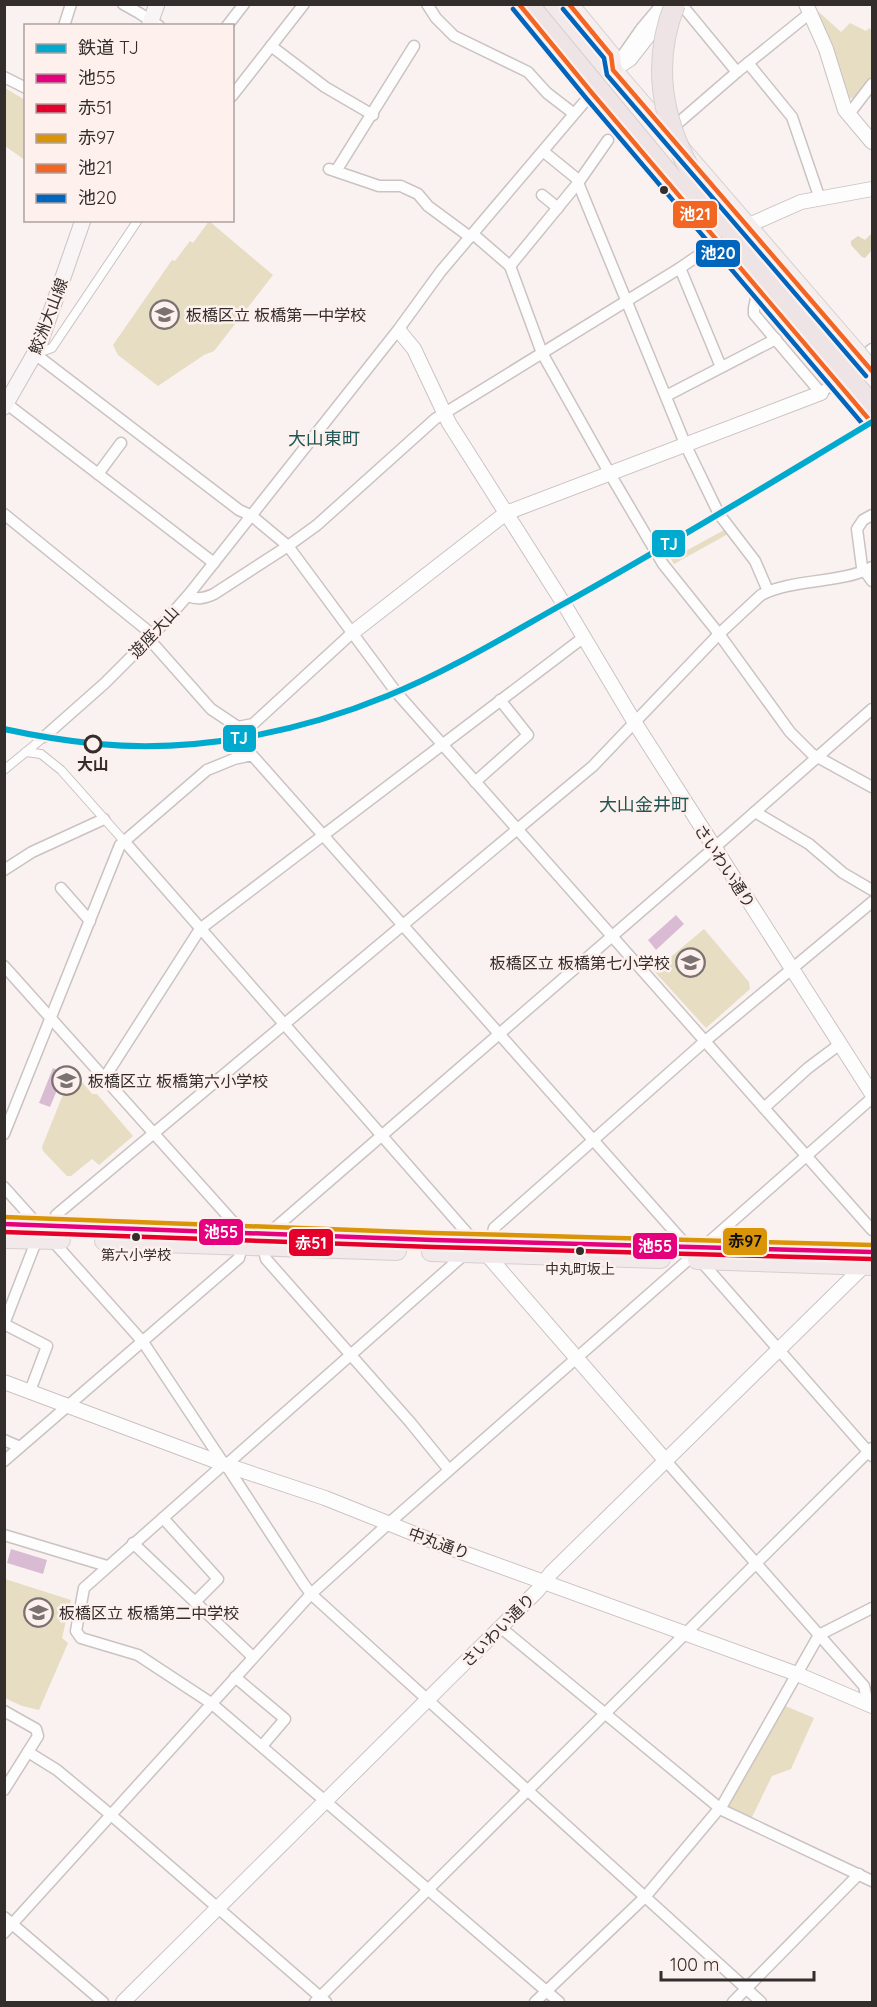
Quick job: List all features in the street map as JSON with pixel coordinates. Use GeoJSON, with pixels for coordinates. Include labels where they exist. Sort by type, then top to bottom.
{"type":"FeatureCollection","features":[{"type":"Feature","properties":{"kind":"highway"},"geometry":{"type":"LineString","coordinates":[[530,4],[690,202],[873,405]]}},
{"type":"Feature","properties":{"kind":"highway"},"geometry":{"type":"LineString","coordinates":[[549,4],[601,67],[613,70]]}},
{"type":"Feature","properties":{"kind":"highway"},"geometry":{"type":"LineString","coordinates":[[679,4],[664,44],[663,80],[669,121],[684,160],[714,211],[832,362],[873,397]]}},
{"type":"Feature","properties":{"kind":"highway"},"geometry":{"type":"LineString","coordinates":[[4,1224],[45,1233]]}},
{"type":"Feature","properties":{"kind":"highway"},"geometry":{"type":"LineString","coordinates":[[4,1239],[45,1233],[870,1260]]}},
{"type":"Feature","properties":{"kind":"main road"},"geometry":{"type":"LineString","coordinates":[[153,24],[157,4]]}},
{"type":"Feature","properties":{"kind":"main road"},"geometry":{"type":"LineString","coordinates":[[519,4],[758,289],[832,362],[873,423]]}},
{"type":"Feature","properties":{"kind":"main road"},"geometry":{"type":"LineString","coordinates":[[568,4],[611,55],[613,70],[748,224],[865,351],[873,371]]}},
{"type":"Feature","properties":{"kind":"main road","name":"鮫洲大山線"},"geometry":{"type":"LineString","coordinates":[[6,406],[39,346],[82,222]]}},
{"type":"Feature","properties":{"kind":"street"},"geometry":{"type":"LineString","coordinates":[[65,24],[71,4]]}},
{"type":"Feature","properties":{"kind":"street"},"geometry":{"type":"LineString","coordinates":[[123,4],[153,24]]}},
{"type":"Feature","properties":{"kind":"street"},"geometry":{"type":"LineString","coordinates":[[229,24],[244,4]]}},
{"type":"Feature","properties":{"kind":"street"},"geometry":{"type":"LineString","coordinates":[[234,94],[303,4]]}},
{"type":"Feature","properties":{"kind":"street"},"geometry":{"type":"LineString","coordinates":[[427,4],[436,18],[454,36],[528,72],[547,93],[573,113]]}},
{"type":"Feature","properties":{"kind":"street"},"geometry":{"type":"LineString","coordinates":[[592,93],[613,70],[641,29],[662,4]]}},
{"type":"Feature","properties":{"kind":"street"},"geometry":{"type":"LineString","coordinates":[[613,70],[630,60],[655,27],[679,4],[737,72]]}},
{"type":"Feature","properties":{"kind":"street"},"geometry":{"type":"LineString","coordinates":[[668,132],[808,9],[826,49],[845,110],[873,142]]}},
{"type":"Feature","properties":{"kind":"street"},"geometry":{"type":"LineString","coordinates":[[271,46],[325,87],[373,115]]}},
{"type":"Feature","properties":{"kind":"street"},"geometry":{"type":"LineString","coordinates":[[414,46],[373,115],[332,170],[379,186],[405,188],[418,194],[428,206],[510,266],[542,353],[659,557],[719,634],[790,732],[818,758],[873,787]]}},
{"type":"Feature","properties":{"kind":"street"},"geometry":{"type":"LineString","coordinates":[[748,63],[792,117],[820,199]]}},
{"type":"Feature","properties":{"kind":"street"},"geometry":{"type":"LineString","coordinates":[[4,77],[24,87]]}},
{"type":"Feature","properties":{"kind":"street"},"geometry":{"type":"LineString","coordinates":[[849,114],[873,84]]}},
{"type":"Feature","properties":{"kind":"street","name":"遊座大山"},"geometry":{"type":"LineString","coordinates":[[44,737],[105,683],[188,596],[399,331],[441,272],[592,93]]}},
{"type":"Feature","properties":{"kind":"street"},"geometry":{"type":"LineString","coordinates":[[510,266],[578,183],[608,140]]}},
{"type":"Feature","properties":{"kind":"street"},"geometry":{"type":"LineString","coordinates":[[544,152],[576,178],[686,446],[720,514],[755,561],[768,591]]}},
{"type":"Feature","properties":{"kind":"street"},"geometry":{"type":"LineString","coordinates":[[188,596],[195,599],[214,594],[288,546],[317,525],[435,419],[748,224],[801,202],[873,189]]}},
{"type":"Feature","properties":{"kind":"street"},"geometry":{"type":"LineString","coordinates":[[542,195],[558,208]]}},
{"type":"Feature","properties":{"kind":"street"},"geometry":{"type":"LineString","coordinates":[[34,354],[52,348],[137,222]]}},
{"type":"Feature","properties":{"kind":"street"},"geometry":{"type":"LineString","coordinates":[[680,268],[721,368]]}},
{"type":"Feature","properties":{"kind":"street"},"geometry":{"type":"LineString","coordinates":[[758,289],[754,314],[821,393]]}},
{"type":"Feature","properties":{"kind":"street","name":"さいわい通り"},"geometry":{"type":"LineString","coordinates":[[399,331],[414,349],[444,413],[564,604],[635,723],[873,1096]]}},
{"type":"Feature","properties":{"kind":"street"},"geometry":{"type":"LineString","coordinates":[[666,396],[776,339]]}},
{"type":"Feature","properties":{"kind":"street"},"geometry":{"type":"LineString","coordinates":[[4,514],[151,637],[211,709],[238,727],[253,724],[352,633],[506,513],[821,393],[865,351]]}},
{"type":"Feature","properties":{"kind":"street"},"geometry":{"type":"LineString","coordinates":[[34,354],[239,510],[252,516],[288,546],[394,689],[704,1042],[873,1230]]}},
{"type":"Feature","properties":{"kind":"street"},"geometry":{"type":"LineString","coordinates":[[6,406],[214,563]]}},
{"type":"Feature","properties":{"kind":"street"},"geometry":{"type":"LineString","coordinates":[[98,474],[121,444]]}},
{"type":"Feature","properties":{"kind":"street"},"geometry":{"type":"LineString","coordinates":[[869,569],[862,567],[857,529],[863,520],[873,515]]}},
{"type":"Feature","properties":{"kind":"street"},"geometry":{"type":"LineString","coordinates":[[30,1391],[47,1346],[4,1324],[45,1233],[56,1215],[593,766],[719,634],[761,595],[768,591],[869,569]]}},
{"type":"Feature","properties":{"kind":"street"},"geometry":{"type":"LineString","coordinates":[[869,569],[873,581]]}},
{"type":"Feature","properties":{"kind":"street"},"geometry":{"type":"LineString","coordinates":[[105,1077],[200,929],[584,637]]}},
{"type":"Feature","properties":{"kind":"street"},"geometry":{"type":"LineString","coordinates":[[476,782],[528,735],[500,700]]}},
{"type":"Feature","properties":{"kind":"street"},"geometry":{"type":"LineString","coordinates":[[449,1470],[266,1259],[265,1240],[382,1135],[873,708]]}},
{"type":"Feature","properties":{"kind":"street"},"geometry":{"type":"LineString","coordinates":[[4,770],[44,737]]}},
{"type":"Feature","properties":{"kind":"street"},"geometry":{"type":"LineString","coordinates":[[26,752],[41,754],[71,777],[104,819],[575,1359],[864,1686],[870,1705]]}},
{"type":"Feature","properties":{"kind":"street"},"geometry":{"type":"LineString","coordinates":[[4,1134],[120,845],[207,770],[234,759],[252,755],[593,1142],[871,1452],[527,1790],[320,2001],[218,1907],[111,1815],[57,1770],[28,1752]]}},
{"type":"Feature","properties":{"kind":"street"},"geometry":{"type":"LineString","coordinates":[[755,812],[809,844],[843,873],[873,891]]}},
{"type":"Feature","properties":{"kind":"street"},"geometry":{"type":"LineString","coordinates":[[4,870],[32,852],[104,819]]}},
{"type":"Feature","properties":{"kind":"street"},"geometry":{"type":"LineString","coordinates":[[61,888],[90,921]]}},
{"type":"Feature","properties":{"kind":"street"},"geometry":{"type":"LineString","coordinates":[[559,2002],[211,1703],[138,1655],[81,1638],[76,1631],[84,1588],[349,1354],[479,1247],[494,1228],[704,1042],[873,902]]}},
{"type":"Feature","properties":{"kind":"street"},"geometry":{"type":"LineString","coordinates":[[4,966],[105,1077],[243,1240],[239,1258],[4,1461]]}},
{"type":"Feature","properties":{"kind":"street"},"geometry":{"type":"LineString","coordinates":[[764,1108],[808,1068],[840,1044]]}},
{"type":"Feature","properties":{"kind":"street"},"geometry":{"type":"LineString","coordinates":[[4,1933],[9,1920],[111,1815],[311,1594],[387,1524],[873,1096]]}},
{"type":"Feature","properties":{"kind":"street"},"geometry":{"type":"LineString","coordinates":[[4,1187],[143,1342],[311,1594],[761,2002]]}},
{"type":"Feature","properties":{"kind":"street","name":"さいわい通り"},"geometry":{"type":"LineString","coordinates":[[123,2002],[870,1260]]}},
{"type":"Feature","properties":{"kind":"street","name":"中丸通り"},"geometry":{"type":"LineString","coordinates":[[4,1382],[225,1465],[325,1498],[387,1524],[797,1674],[870,1705]]}},
{"type":"Feature","properties":{"kind":"street"},"geometry":{"type":"LineString","coordinates":[[4,1440],[20,1447]]}},
{"type":"Feature","properties":{"kind":"street"},"geometry":{"type":"LineString","coordinates":[[163,1518],[218,1579],[195,1602]]}},
{"type":"Feature","properties":{"kind":"street"},"geometry":{"type":"LineString","coordinates":[[4,1535],[107,1566]]}},
{"type":"Feature","properties":{"kind":"street"},"geometry":{"type":"LineString","coordinates":[[133,1544],[253,1657]]}},
{"type":"Feature","properties":{"kind":"street"},"geometry":{"type":"LineString","coordinates":[[535,2002],[645,1897],[719,1808],[819,1635],[873,1608]]}},
{"type":"Feature","properties":{"kind":"street"},"geometry":{"type":"LineString","coordinates":[[500,1627],[719,1808],[873,1881]]}},
{"type":"Feature","properties":{"kind":"street"},"geometry":{"type":"LineString","coordinates":[[235,1677],[285,1719],[262,1746]]}},
{"type":"Feature","properties":{"kind":"street"},"geometry":{"type":"LineString","coordinates":[[4,1711],[38,1732],[38,1736],[4,1790]]}},
{"type":"Feature","properties":{"kind":"street"},"geometry":{"type":"LineString","coordinates":[[733,2002],[859,1874]]}},
{"type":"Feature","properties":{"kind":"street"},"geometry":{"type":"LineString","coordinates":[[9,1920],[103,2002]]}},
{"type":"Feature","properties":{"kind":"shaded area"},"geometry":{"type":"Polygon","coordinates":[[[811,5],[841,32],[850,23],[866,31],[869,28],[872,30],[872,76],[854,99],[846,97],[811,5]]]}},
{"type":"Feature","properties":{"kind":"shaded area"},"geometry":{"type":"Polygon","coordinates":[[[5,88],[24,99],[24,159],[5,146],[5,88]]]}},
{"type":"Feature","properties":{"kind":"shaded area"},"geometry":{"type":"Polygon","coordinates":[[[210,222],[273,275],[214,351],[204,355],[158,386],[118,355],[113,345],[172,260],[175,261],[190,241],[193,243],[210,222]]]}},
{"type":"Feature","properties":{"kind":"shaded area"},"geometry":{"type":"Polygon","coordinates":[[[872,233],[872,250],[865,258],[862,257],[851,245],[851,241],[858,236],[865,240],[872,233]]]}},
{"type":"Feature","properties":{"kind":"shaded area"},"geometry":{"type":"Polygon","coordinates":[[[726,529],[728,534],[674,564],[671,559],[726,529]]]}},
{"type":"Feature","properties":{"kind":"shaded area"},"geometry":{"type":"Polygon","coordinates":[[[676,915],[684,924],[656,950],[648,940],[676,915]]]}},
{"type":"Feature","properties":{"kind":"shaded area"},"geometry":{"type":"Polygon","coordinates":[[[704,929],[749,982],[750,989],[706,1028],[654,971],[704,929]]]}},
{"type":"Feature","properties":{"kind":"shaded area"},"geometry":{"type":"Polygon","coordinates":[[[53,1068],[64,1073],[50,1107],[39,1103],[53,1068]]]}},
{"type":"Feature","properties":{"kind":"shaded area"},"geometry":{"type":"Polygon","coordinates":[[[78,1077],[92,1094],[97,1094],[133,1136],[99,1165],[92,1159],[71,1176],[67,1176],[43,1151],[42,1147],[66,1087],[70,1081],[78,1077]]]}},
{"type":"Feature","properties":{"kind":"shaded area"},"geometry":{"type":"Polygon","coordinates":[[[11,1549],[47,1560],[43,1574],[7,1563],[11,1549]]]}},
{"type":"Feature","properties":{"kind":"shaded area","name":"板橋区立 板橋第二中学校"},"geometry":{"type":"Polygon","coordinates":[[[5,1579],[71,1600],[62,1638],[68,1643],[39,1710],[22,1706],[5,1698],[5,1579]]]}},
{"type":"Feature","properties":{"kind":"shaded area"},"geometry":{"type":"Polygon","coordinates":[[[783,1705],[814,1718],[791,1769],[772,1776],[751,1819],[727,1807],[783,1705]]]}},
{"type":"Feature","properties":{"kind":"rail line","name":"TJ"},"geometry":{"type":"LineString","coordinates":[[4,729],[98,744],[172,746],[209,743],[282,730],[353,709],[409,687],[494,643],[675,540],[872,422]]}},
{"type":"Feature","properties":{"kind":"transit line","name":"池21"},"geometry":{"type":"LineString","coordinates":[[519,4],[872,423]]}},
{"type":"Feature","properties":{"kind":"transit line","name":"池21"},"geometry":{"type":"LineString","coordinates":[[569,4],[611,55],[613,70],[872,371]]}},
{"type":"Feature","properties":{"kind":"transit line","name":"池20"},"geometry":{"type":"LineString","coordinates":[[513,9],[866,428]]}},
{"type":"Feature","properties":{"kind":"transit line","name":"池20"},"geometry":{"type":"LineString","coordinates":[[563,9],[604,58],[607,75],[866,376]]}},
{"type":"Feature","properties":{"kind":"transit line","name":"赤97"},"geometry":{"type":"LineString","coordinates":[[4,1217],[433,1233],[872,1245]]}},
{"type":"Feature","properties":{"kind":"transit line","name":"池55"},"geometry":{"type":"LineString","coordinates":[[4,1224],[433,1240],[872,1252]]}},
{"type":"Feature","properties":{"kind":"transit line","name":"赤51"},"geometry":{"type":"LineString","coordinates":[[4,1232],[872,1259]]}},
{"type":"Feature","properties":{"kind":"place","name":"板橋区立 板橋第一中学校"},"geometry":{"type":"Point","coordinates":[165,315]}},
{"type":"Feature","properties":{"kind":"place","name":"大山"},"geometry":{"type":"Point","coordinates":[93,744]}},
{"type":"Feature","properties":{"kind":"place","name":"板橋区立 板橋第七小学校"},"geometry":{"type":"Point","coordinates":[691,963]}},
{"type":"Feature","properties":{"kind":"place","name":"板橋区立 板橋第六小学校"},"geometry":{"type":"Point","coordinates":[67,1081]}},
{"type":"Feature","properties":{"kind":"place","name":"第六小学校"},"geometry":{"type":"Point","coordinates":[136,1237]}},
{"type":"Feature","properties":{"kind":"place","name":"中丸町坂上"},"geometry":{"type":"Point","coordinates":[580,1251]}},
{"type":"Feature","properties":{"kind":"place","name":"板橋区立 板橋第二中学校"},"geometry":{"type":"Point","coordinates":[38,1613]}},
{"type":"Feature","properties":{"kind":"district","name":"大山東町"},"geometry":{"type":"Point","coordinates":[324,439]}},
{"type":"Feature","properties":{"kind":"district","name":"大山金井町"},"geometry":{"type":"Point","coordinates":[644,805]}}]}
